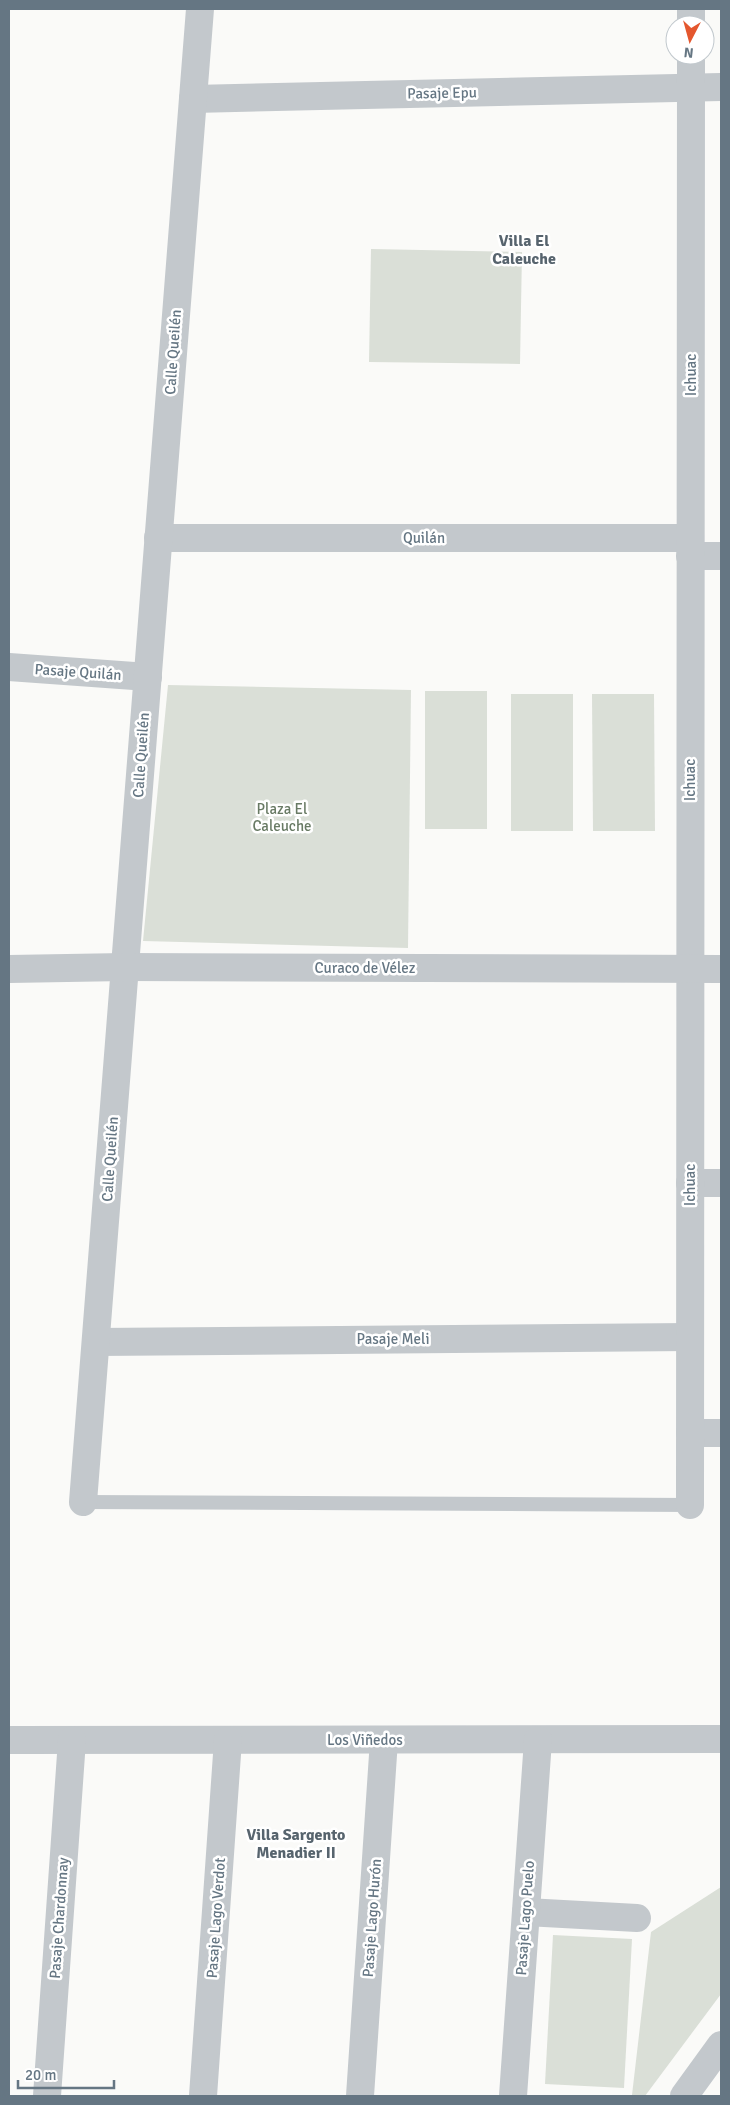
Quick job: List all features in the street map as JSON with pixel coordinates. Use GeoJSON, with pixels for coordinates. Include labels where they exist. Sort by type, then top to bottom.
{"type":"FeatureCollection","features":[{"type":"Feature","properties":{"kind":"street","name":"Calle Queilén"},"geometry":{"type":"LineString","coordinates":[[83,1502],[200,9]]}},
{"type":"Feature","properties":{"kind":"street","name":"Ichuac"},"geometry":{"type":"LineString","coordinates":[[690,65],[690,1505]]}},
{"type":"Feature","properties":{"kind":"street","name":"Pasaje Epu"},"geometry":{"type":"LineString","coordinates":[[193,99],[721,87]]}},
{"type":"Feature","properties":{"kind":"street","name":"Quilán"},"geometry":{"type":"LineString","coordinates":[[158,538],[690,547],[721,556]]}},
{"type":"Feature","properties":{"kind":"street","name":"Pasaje Quilán"},"geometry":{"type":"LineString","coordinates":[[9,667],[148,677]]}},
{"type":"Feature","properties":{"kind":"street","name":"Curaco de Vélez"},"geometry":{"type":"LineString","coordinates":[[9,969],[125,967],[721,969]]}},
{"type":"Feature","properties":{"kind":"street"},"geometry":{"type":"LineString","coordinates":[[690,1183],[721,1183]]}},
{"type":"Feature","properties":{"kind":"street","name":"Pasaje Meli"},"geometry":{"type":"LineString","coordinates":[[96,1342],[690,1337]]}},
{"type":"Feature","properties":{"kind":"street"},"geometry":{"type":"LineString","coordinates":[[690,1433],[721,1433]]}},
{"type":"Feature","properties":{"kind":"street","name":"Los Viñedos"},"geometry":{"type":"LineString","coordinates":[[9,1740],[721,1739]]}},
{"type":"Feature","properties":{"kind":"street","name":"Pasaje Chardonnay"},"geometry":{"type":"LineString","coordinates":[[47,2096],[72,1740]]}},
{"type":"Feature","properties":{"kind":"street","name":"Pasaje Lago Verdot"},"geometry":{"type":"LineString","coordinates":[[203,2096],[228,1740]]}},
{"type":"Feature","properties":{"kind":"street","name":"Pasaje Lago Hurón"},"geometry":{"type":"LineString","coordinates":[[360,2096],[384,1740]]}},
{"type":"Feature","properties":{"kind":"street","name":"Pasaje Lago Puelo"},"geometry":{"type":"LineString","coordinates":[[513,2096],[538,1740]]}},
{"type":"Feature","properties":{"kind":"street"},"geometry":{"type":"LineString","coordinates":[[526,1912],[637,1918]]}},
{"type":"Feature","properties":{"kind":"street"},"geometry":{"type":"LineString","coordinates":[[684,2096],[721,2045]]}},
{"type":"Feature","properties":{"kind":"lane"},"geometry":{"type":"LineString","coordinates":[[83,1502],[690,1505]]}},
{"type":"Feature","properties":{"kind":"green space"},"geometry":{"type":"Polygon","coordinates":[[[371,249],[522,252],[520,364],[369,362],[371,249]]]}},
{"type":"Feature","properties":{"kind":"green space","name":"Plaza El Caleuche"},"geometry":{"type":"Polygon","coordinates":[[[168,685],[411,690],[408,948],[143,941],[168,685]]]}},
{"type":"Feature","properties":{"kind":"green space"},"geometry":{"type":"Polygon","coordinates":[[[425,691],[487,691],[487,829],[425,829],[425,691]]]}},
{"type":"Feature","properties":{"kind":"green space"},"geometry":{"type":"Polygon","coordinates":[[[511,694],[573,694],[573,831],[511,831],[511,694]]]}},
{"type":"Feature","properties":{"kind":"green space"},"geometry":{"type":"Polygon","coordinates":[[[592,694],[654,694],[655,831],[593,831],[592,694]]]}},
{"type":"Feature","properties":{"kind":"green space"},"geometry":{"type":"Polygon","coordinates":[[[721,1887],[721,1994],[645,2096],[620,2096],[632,2095],[651,1932],[721,1887]]]}},
{"type":"Feature","properties":{"kind":"green space"},"geometry":{"type":"Polygon","coordinates":[[[553,1935],[632,1939],[624,2088],[545,2084],[553,1935]]]}},
{"type":"Feature","properties":{"kind":"district","name":"Villa El Caleuche"},"geometry":{"type":"Point","coordinates":[524,250]}},
{"type":"Feature","properties":{"kind":"district","name":"Villa Sargento Menadier II"},"geometry":{"type":"Point","coordinates":[296,1844]}}]}
